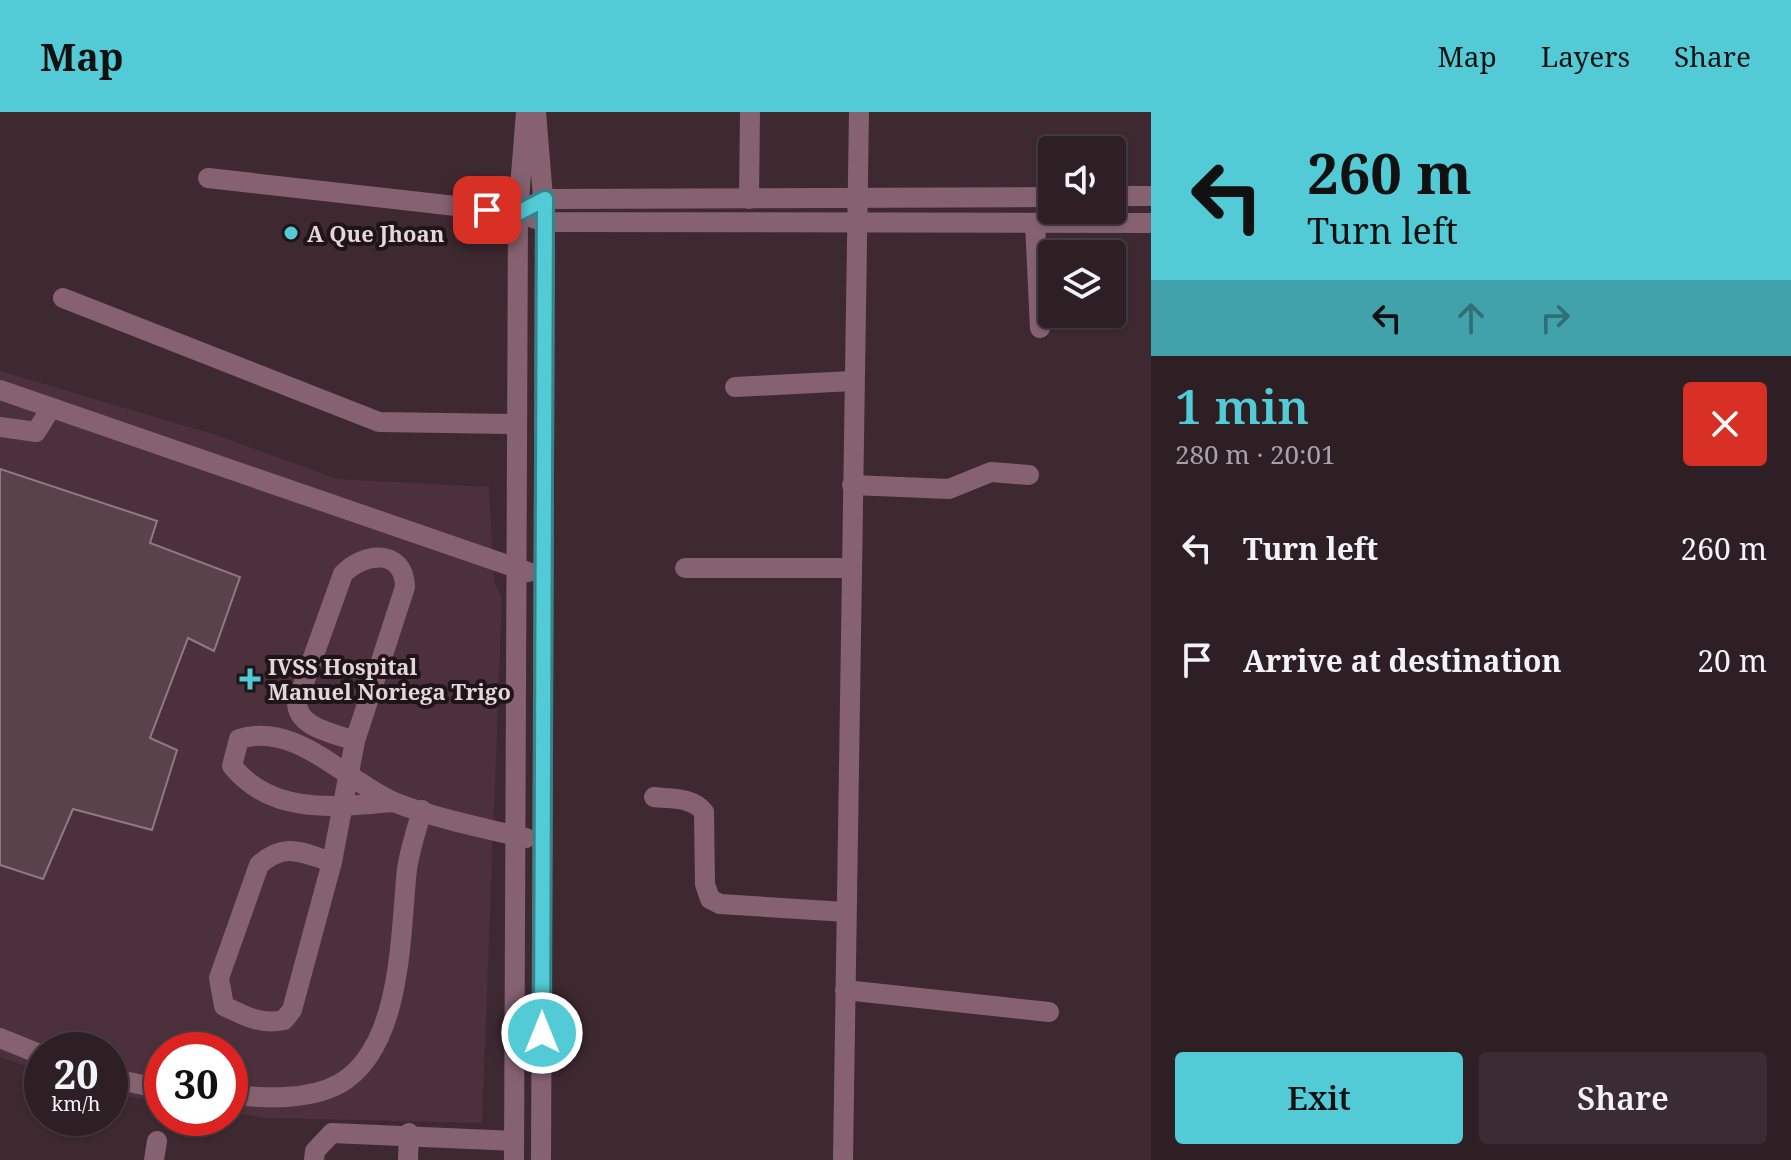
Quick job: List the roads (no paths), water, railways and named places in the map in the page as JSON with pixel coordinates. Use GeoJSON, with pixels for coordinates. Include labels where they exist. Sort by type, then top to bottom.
{"type":"FeatureCollection","features":[{"type":"Feature","properties":{"kind":"street"},"geometry":{"type":"LineString","coordinates":[[314,1160],[315,1151],[332,1133],[409,1133],[514,1150],[518,213],[526,112]]}},
{"type":"Feature","properties":{"kind":"street"},"geometry":{"type":"LineString","coordinates":[[536,112],[545,199],[541,1160]]}},
{"type":"Feature","properties":{"kind":"street"},"geometry":{"type":"LineString","coordinates":[[749,199],[750,112]]}},
{"type":"Feature","properties":{"kind":"street"},"geometry":{"type":"LineString","coordinates":[[843,1160],[855,199],[859,112]]}},
{"type":"Feature","properties":{"kind":"street"},"geometry":{"type":"LineString","coordinates":[[208,178],[518,213],[545,222],[1151,223]]}},
{"type":"Feature","properties":{"kind":"street"},"geometry":{"type":"LineString","coordinates":[[1126,196],[1151,196]]}},
{"type":"Feature","properties":{"kind":"street"},"geometry":{"type":"LineString","coordinates":[[518,213],[545,199],[1038,197]]}},
{"type":"Feature","properties":{"kind":"street"},"geometry":{"type":"LineString","coordinates":[[1035,223],[1038,286]]}},
{"type":"Feature","properties":{"kind":"street"},"geometry":{"type":"LineString","coordinates":[[63,298],[379,422],[517,424]]}},
{"type":"Feature","properties":{"kind":"street"},"geometry":{"type":"LineString","coordinates":[[735,387],[853,381]]}},
{"type":"Feature","properties":{"kind":"street"},"geometry":{"type":"LineString","coordinates":[[0,390],[544,577]]}},
{"type":"Feature","properties":{"kind":"street"},"geometry":{"type":"LineString","coordinates":[[0,427],[36,432],[51,408]]}},
{"type":"Feature","properties":{"kind":"street"},"geometry":{"type":"LineString","coordinates":[[852,485],[949,489],[991,472],[1029,475]]}},
{"type":"Feature","properties":{"kind":"street"},"geometry":{"type":"LineString","coordinates":[[332,862],[283,849],[272,853],[259,865],[219,978],[224,1006],[259,1022],[271,1023],[284,1020],[292,1010],[332,862],[355,741],[405,587],[404,574],[396,564],[371,556],[360,559],[343,574],[297,702],[297,712],[303,721],[355,741]]}},
{"type":"Feature","properties":{"kind":"street"},"geometry":{"type":"LineString","coordinates":[[685,568],[851,568]]}},
{"type":"Feature","properties":{"kind":"street"},"geometry":{"type":"LineString","coordinates":[[393,802],[319,807],[279,799],[247,785],[232,766],[239,739],[254,734],[292,742],[349,773],[393,802],[543,842]]}},
{"type":"Feature","properties":{"kind":"street"},"geometry":{"type":"LineString","coordinates":[[654,797],[684,800],[699,805],[704,812],[705,884],[710,899],[720,904],[846,912]]}},
{"type":"Feature","properties":{"kind":"street"},"geometry":{"type":"LineString","coordinates":[[248,1095],[301,1096],[340,1083],[372,1053],[388,1015],[408,865],[422,810]]}},
{"type":"Feature","properties":{"kind":"street"},"geometry":{"type":"LineString","coordinates":[[845,990],[1049,1012]]}},
{"type":"Feature","properties":{"kind":"street"},"geometry":{"type":"LineString","coordinates":[[0,1038],[24,1048]]}},
{"type":"Feature","properties":{"kind":"street"},"geometry":{"type":"LineString","coordinates":[[408,1160],[409,1133]]}},
{"type":"Feature","properties":{"kind":"place","name":"A Que Jhoan"},"geometry":{"type":"Point","coordinates":[291,233]}},
{"type":"Feature","properties":{"kind":"place","name":"IVSS Hospital Manuel Noriega Trigo"},"geometry":{"type":"Point","coordinates":[250,679]}}]}
